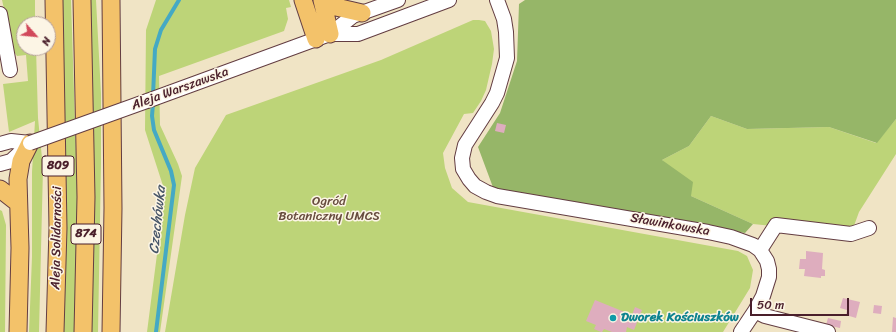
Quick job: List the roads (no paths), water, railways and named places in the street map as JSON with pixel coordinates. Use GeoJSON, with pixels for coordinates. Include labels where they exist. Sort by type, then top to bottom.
{"type":"FeatureCollection","features":[{"type":"Feature","properties":{"kind":"main road","name":"Aleja Solidarności"},"geometry":{"type":"LineString","coordinates":[[54,0],[58,214],[55,332]]}},
{"type":"Feature","properties":{"kind":"main road","name":"874"},"geometry":{"type":"LineString","coordinates":[[82,0],[86,197],[83,332]]}},
{"type":"Feature","properties":{"kind":"main road"},"geometry":{"type":"LineString","coordinates":[[111,0],[113,208],[111,332]]}},
{"type":"Feature","properties":{"kind":"main road"},"geometry":{"type":"LineString","coordinates":[[303,0],[323,36]]}},
{"type":"Feature","properties":{"kind":"main road"},"geometry":{"type":"LineString","coordinates":[[322,0],[323,36]]}},
{"type":"Feature","properties":{"kind":"main road"},"geometry":{"type":"LineString","coordinates":[[326,0],[329,4],[336,7],[362,12]]}},
{"type":"Feature","properties":{"kind":"main road"},"geometry":{"type":"LineString","coordinates":[[18,332],[20,248],[18,179],[22,161],[30,143]]}},
{"type":"Feature","properties":{"kind":"main road"},"geometry":{"type":"LineString","coordinates":[[0,189],[18,203]]}},
{"type":"Feature","properties":{"kind":"street","name":"Aleja Warszawska"},"geometry":{"type":"LineString","coordinates":[[0,164],[11,161],[30,143],[190,86],[323,36],[353,16],[398,0]]}},
{"type":"Feature","properties":{"kind":"street","name":"Aleja Warszawska"},"geometry":{"type":"LineString","coordinates":[[323,36],[358,34],[449,0]]}},
{"type":"Feature","properties":{"kind":"street","name":"Sławinkowska"},"geometry":{"type":"LineString","coordinates":[[497,0],[504,18],[507,58],[497,93],[476,129],[472,161],[479,181],[486,192],[507,198],[615,215],[731,237],[746,242],[760,250]]}},
{"type":"Feature","properties":{"kind":"street"},"geometry":{"type":"LineString","coordinates":[[0,14],[10,70]]}},
{"type":"Feature","properties":{"kind":"street","name":"Aleja Warszawska"},"geometry":{"type":"LineString","coordinates":[[0,144],[10,141],[30,143]]}},
{"type":"Feature","properties":{"kind":"street"},"geometry":{"type":"LineString","coordinates":[[741,332],[760,314],[769,269],[768,261],[760,250],[776,225],[851,234],[869,228]]}},
{"type":"Feature","properties":{"kind":"street"},"geometry":{"type":"LineString","coordinates":[[760,314],[828,332]]}},
{"type":"Feature","properties":{"kind":"waterway","name":"Czechówka"},"geometry":{"type":"LineString","coordinates":[[153,96],[155,49],[161,30],[179,0]]}},
{"type":"Feature","properties":{"kind":"waterway","name":"Czechówka"},"geometry":{"type":"LineString","coordinates":[[153,103],[152,116],[154,130],[171,171],[174,185],[156,332]]}},
{"type":"Feature","properties":{"kind":"place","name":"Dworek Kościuszków"},"geometry":{"type":"Point","coordinates":[613,318]}},
{"type":"Feature","properties":{"kind":"park label","name":"Ogród Botaniczny UMCS"},"geometry":{"type":"Point","coordinates":[329,210]}}]}
